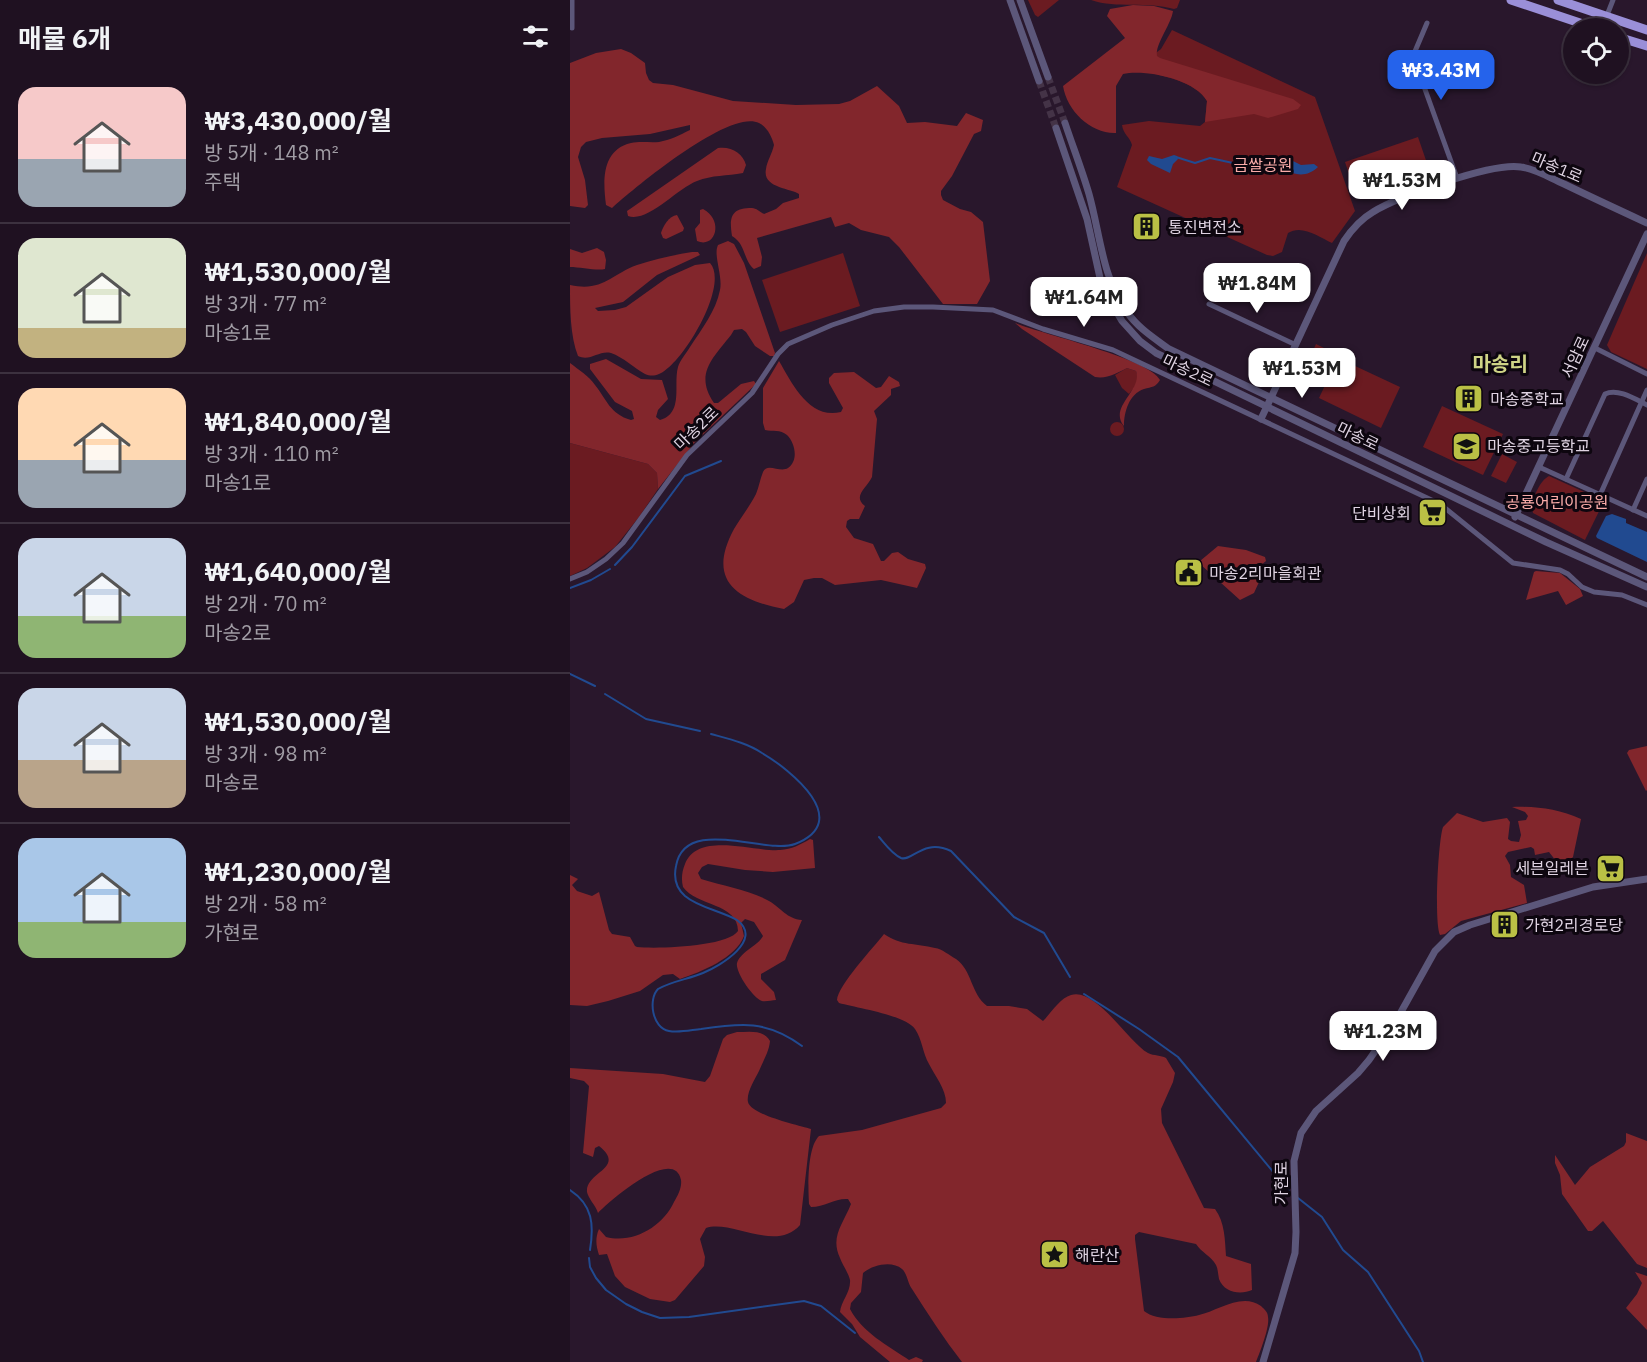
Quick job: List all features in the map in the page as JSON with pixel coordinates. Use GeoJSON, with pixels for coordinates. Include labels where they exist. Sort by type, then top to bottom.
{"type":"FeatureCollection","features":[{"type":"Feature","properties":{"kind":"main road"},"geometry":{"type":"LineString","coordinates":[[1511,0],[1565,18]]}},
{"type":"Feature","properties":{"kind":"main road"},"geometry":{"type":"LineString","coordinates":[[1558,0],[1647,30]]}},
{"type":"Feature","properties":{"kind":"main road"},"geometry":{"type":"LineString","coordinates":[[1629,40],[1647,46]]}},
{"type":"Feature","properties":{"kind":"street"},"geometry":{"type":"LineString","coordinates":[[572,0],[572,28]]}},
{"type":"Feature","properties":{"kind":"street"},"geometry":{"type":"LineString","coordinates":[[1010,0],[1039,81]]}},
{"type":"Feature","properties":{"kind":"street"},"geometry":{"type":"LineString","coordinates":[[1020,0],[1048,77]]}},
{"type":"Feature","properties":{"kind":"street"},"geometry":{"type":"LineString","coordinates":[[1606,17],[1613,0]]}},
{"type":"Feature","properties":{"kind":"street"},"geometry":{"type":"LineString","coordinates":[[1427,23],[1413,56],[1457,178]]}},
{"type":"Feature","properties":{"kind":"street","name":"마송로"},"geometry":{"type":"LineString","coordinates":[[1065,123],[1088,192],[1103,257],[1113,287],[1127,313],[1146,332],[1169,349],[1647,577]]}},
{"type":"Feature","properties":{"kind":"street","name":"마송로"},"geometry":{"type":"LineString","coordinates":[[1056,128],[1087,219],[1102,287],[1122,321],[1156,353],[1512,525],[1647,587]]}},
{"type":"Feature","properties":{"kind":"street","name":"마송1로"},"geometry":{"type":"LineString","coordinates":[[1261,419],[1344,241],[1360,221],[1373,211],[1488,168],[1521,167],[1534,170],[1647,223]]}},
{"type":"Feature","properties":{"kind":"street","name":"서암로"},"geometry":{"type":"LineString","coordinates":[[1512,525],[1647,234]]}},
{"type":"Feature","properties":{"kind":"street"},"geometry":{"type":"LineString","coordinates":[[1209,304],[1296,345]]}},
{"type":"Feature","properties":{"kind":"street","name":"마송2로"},"geometry":{"type":"LineString","coordinates":[[570,579],[587,572],[623,543],[682,461],[704,437],[752,393],[778,354],[788,344],[832,325],[874,311],[904,307],[933,307],[979,309],[1005,313],[1113,350],[1440,504],[1514,562],[1560,570],[1582,587],[1594,592],[1622,595],[1647,605]]}},
{"type":"Feature","properties":{"kind":"street"},"geometry":{"type":"LineString","coordinates":[[1594,348],[1647,374]]}},
{"type":"Feature","properties":{"kind":"street"},"geometry":{"type":"LineString","coordinates":[[1599,495],[1644,403],[1647,390]]}},
{"type":"Feature","properties":{"kind":"street"},"geometry":{"type":"LineString","coordinates":[[1566,479],[1605,394],[1618,393],[1644,403]]}},
{"type":"Feature","properties":{"kind":"street"},"geometry":{"type":"LineString","coordinates":[[1539,467],[1647,516]]}},
{"type":"Feature","properties":{"kind":"street"},"geometry":{"type":"LineString","coordinates":[[1633,510],[1647,479]]}},
{"type":"Feature","properties":{"kind":"street","name":"가현로"},"geometry":{"type":"LineString","coordinates":[[1263,1362],[1295,1253],[1294,1161],[1301,1133],[1316,1111],[1358,1074],[1369,1060],[1396,1021],[1435,951],[1454,932],[1470,925],[1593,887],[1647,879]]}},
{"type":"Feature","properties":{"kind":"green space"},"geometry":{"type":"Polygon","coordinates":[[[1028,0],[1059,0],[1038,17],[1028,0]]]}},
{"type":"Feature","properties":{"kind":"green space"},"geometry":{"type":"Polygon","coordinates":[[[1091,0],[1180,0],[1177,8],[1174,9],[1153,5],[1101,3],[1091,0]]]}},
{"type":"Feature","properties":{"kind":"green space","name":"금쌀공원"},"geometry":{"type":"Polygon","coordinates":[[[1172,30],[1315,97],[1355,211],[1332,243],[1310,232],[1293,231],[1288,233],[1282,252],[1273,256],[1267,255],[1117,187],[1132,145],[1122,125],[1149,121],[1200,126],[1205,122],[1207,101],[1194,88],[1162,75],[1131,72],[1161,49],[1172,30]]]}},
{"type":"Feature","properties":{"kind":"green space"},"geometry":{"type":"Polygon","coordinates":[[[1418,137],[1430,172],[1357,198],[1345,162],[1418,137]]]}},
{"type":"Feature","properties":{"kind":"green space"},"geometry":{"type":"Polygon","coordinates":[[[843,253],[860,306],[780,332],[762,280],[843,253]]]}},
{"type":"Feature","properties":{"kind":"green space"},"geometry":{"type":"Polygon","coordinates":[[[1647,253],[1647,369],[1611,352],[1607,345],[1647,253]]]}},
{"type":"Feature","properties":{"kind":"green space"},"geometry":{"type":"Polygon","coordinates":[[[1316,344],[1328,350],[1318,372],[1306,367],[1316,344]]]}},
{"type":"Feature","properties":{"kind":"green space"},"geometry":{"type":"Polygon","coordinates":[[[1338,358],[1400,387],[1381,428],[1319,398],[1338,358]]]}},
{"type":"Feature","properties":{"kind":"green space"},"geometry":{"type":"Polygon","coordinates":[[[1127,368],[1136,371],[1137,377],[1135,386],[1129,394],[1122,388],[1115,375],[1127,368]]]}},
{"type":"Feature","properties":{"kind":"green space"},"geometry":{"type":"Polygon","coordinates":[[[1442,406],[1503,434],[1483,475],[1423,447],[1442,406]]]}},
{"type":"Feature","properties":{"kind":"green space"},"geometry":{"type":"Polygon","coordinates":[[[1114,422],[1120,422],[1124,429],[1120,436],[1114,436],[1110,432],[1110,426],[1114,422]]]}},
{"type":"Feature","properties":{"kind":"green space"},"geometry":{"type":"Polygon","coordinates":[[[570,443],[648,464],[657,473],[658,489],[615,547],[587,568],[570,576],[570,443]]]}},
{"type":"Feature","properties":{"kind":"green space"},"geometry":{"type":"Polygon","coordinates":[[[1502,454],[1517,462],[1506,483],[1491,476],[1502,454]]]}},
{"type":"Feature","properties":{"kind":"green space","name":"공룡어린이공원"},"geometry":{"type":"Polygon","coordinates":[[[1549,476],[1604,501],[1585,540],[1533,513],[1536,492],[1549,476]]]}},
{"type":"Feature","properties":{"kind":"shaded area"},"geometry":{"type":"Polygon","coordinates":[[[1133,5],[1154,6],[1173,11],[1158,46],[1157,56],[1160,58],[1293,99],[1301,105],[1298,109],[1268,118],[1254,114],[1205,122],[1207,101],[1201,93],[1169,77],[1132,73],[1123,74],[1116,86],[1116,133],[1098,130],[1089,125],[1069,104],[1063,86],[1125,38],[1107,16],[1110,9],[1133,5]]]}},
{"type":"Feature","properties":{"kind":"shaded area"},"geometry":{"type":"Polygon","coordinates":[[[621,49],[645,63],[646,73],[653,83],[673,85],[733,101],[796,105],[839,104],[850,101],[877,86],[899,106],[907,123],[925,122],[957,126],[966,113],[983,120],[981,131],[974,134],[952,176],[941,191],[943,200],[971,212],[983,222],[990,281],[977,304],[943,304],[889,237],[861,230],[849,223],[835,227],[831,217],[757,238],[762,257],[761,266],[754,269],[740,243],[732,236],[731,219],[733,215],[745,208],[756,209],[764,214],[783,203],[799,198],[799,194],[772,184],[768,180],[767,163],[774,145],[769,132],[759,123],[745,122],[727,127],[706,138],[661,168],[612,208],[606,205],[604,187],[606,168],[614,152],[631,143],[671,139],[690,130],[690,125],[650,134],[602,138],[586,142],[581,147],[578,157],[585,180],[588,205],[585,208],[570,206],[570,63],[596,53],[621,49]]]}},
{"type":"Feature","properties":{"kind":"shaded area"},"geometry":{"type":"Polygon","coordinates":[[[718,148],[732,149],[739,154],[746,165],[743,173],[697,181],[644,215],[628,216],[627,211],[718,148]]]}},
{"type":"Feature","properties":{"kind":"shaded area"},"geometry":{"type":"Polygon","coordinates":[[[703,209],[710,214],[715,226],[713,237],[704,242],[697,241],[695,229],[700,223],[700,210],[703,209]]]}},
{"type":"Feature","properties":{"kind":"shaded area"},"geometry":{"type":"Polygon","coordinates":[[[677,215],[684,228],[683,231],[666,239],[663,238],[661,233],[665,224],[671,217],[677,215]]]}},
{"type":"Feature","properties":{"kind":"shaded area"},"geometry":{"type":"Polygon","coordinates":[[[728,241],[734,244],[744,263],[775,353],[774,356],[770,356],[755,346],[742,329],[734,330],[708,367],[706,383],[708,393],[714,403],[718,403],[741,384],[754,381],[756,384],[695,442],[658,489],[657,473],[648,464],[570,443],[570,363],[590,379],[618,414],[631,420],[634,419],[632,411],[615,402],[590,369],[590,364],[606,359],[641,379],[662,380],[668,399],[658,410],[656,417],[660,420],[667,416],[675,405],[679,364],[708,320],[718,298],[721,284],[717,249],[718,245],[728,241]]]}},
{"type":"Feature","properties":{"kind":"shaded area"},"geometry":{"type":"Polygon","coordinates":[[[597,248],[604,252],[605,269],[570,267],[570,249],[582,253],[597,248]]]}},
{"type":"Feature","properties":{"kind":"shaded area"},"geometry":{"type":"Polygon","coordinates":[[[698,252],[700,255],[657,275],[623,302],[595,308],[598,311],[626,307],[668,277],[695,265],[710,263],[714,274],[714,288],[709,305],[691,341],[669,368],[659,374],[650,375],[611,353],[602,353],[587,358],[578,356],[572,331],[570,285],[581,287],[599,284],[637,265],[698,252]]]}},
{"type":"Feature","properties":{"kind":"shaded area"},"geometry":{"type":"Polygon","coordinates":[[[1015,323],[1117,356],[1152,372],[1160,380],[1157,384],[1139,391],[1131,399],[1126,409],[1124,426],[1120,419],[1120,412],[1135,385],[1136,371],[1127,368],[1116,374],[1095,377],[1015,323]]]}},
{"type":"Feature","properties":{"kind":"shaded area"},"geometry":{"type":"Polygon","coordinates":[[[779,361],[803,398],[820,410],[830,413],[841,412],[843,408],[829,383],[829,378],[834,373],[854,372],[876,388],[881,387],[889,376],[899,382],[900,386],[891,389],[891,395],[874,411],[877,419],[872,477],[860,495],[861,502],[865,506],[859,519],[850,519],[846,527],[854,538],[873,544],[881,561],[892,553],[898,552],[908,559],[925,564],[926,568],[917,588],[881,580],[835,585],[822,578],[814,578],[804,580],[794,602],[784,609],[752,600],[731,585],[725,575],[723,562],[726,547],[734,529],[756,494],[765,469],[785,469],[794,461],[794,447],[787,435],[779,431],[765,430],[763,423],[763,388],[779,361]]]}},
{"type":"Feature","properties":{"kind":"shaded area"},"geometry":{"type":"Polygon","coordinates":[[[1218,546],[1246,550],[1265,557],[1266,561],[1255,570],[1259,582],[1254,593],[1240,600],[1200,564],[1200,561],[1218,546]]]}},
{"type":"Feature","properties":{"kind":"shaded area"},"geometry":{"type":"Polygon","coordinates":[[[1536,571],[1560,573],[1580,589],[1583,596],[1566,605],[1558,591],[1526,600],[1536,571]]]}},
{"type":"Feature","properties":{"kind":"shaded area"},"geometry":{"type":"Polygon","coordinates":[[[1647,746],[1646,791],[1627,753],[1629,750],[1647,746]]]}},
{"type":"Feature","properties":{"kind":"shaded area"},"geometry":{"type":"Polygon","coordinates":[[[1512,807],[1547,809],[1581,819],[1573,857],[1568,862],[1556,861],[1549,852],[1535,855],[1531,847],[1508,852],[1505,856],[1510,865],[1511,877],[1524,885],[1527,903],[1461,921],[1445,934],[1440,935],[1437,915],[1437,882],[1443,827],[1457,813],[1483,822],[1507,818],[1510,822],[1508,839],[1519,842],[1521,835],[1518,821],[1526,820],[1528,816],[1525,812],[1512,807]]]}},
{"type":"Feature","properties":{"kind":"shaded area"},"geometry":{"type":"Polygon","coordinates":[[[810,839],[813,840],[815,868],[773,872],[708,864],[698,873],[701,879],[753,894],[769,901],[792,918],[802,920],[785,960],[761,974],[761,979],[774,992],[776,1000],[758,999],[742,978],[737,967],[739,959],[763,936],[754,922],[745,919],[741,923],[744,936],[740,944],[726,957],[707,968],[680,979],[673,974],[663,975],[640,991],[608,1001],[587,1006],[570,1005],[570,875],[578,879],[572,885],[577,891],[592,896],[599,892],[609,930],[612,934],[630,937],[635,946],[659,948],[706,944],[720,941],[738,931],[731,915],[697,898],[683,887],[683,869],[692,854],[702,848],[727,845],[769,850],[784,849],[810,839]]]}},
{"type":"Feature","properties":{"kind":"shaded area"},"geometry":{"type":"Polygon","coordinates":[[[884,934],[903,942],[938,949],[956,959],[965,969],[978,995],[987,1006],[1027,1009],[1043,1021],[1063,999],[1071,995],[1081,995],[1101,1007],[1148,1053],[1166,1058],[1175,1073],[1161,1109],[1162,1123],[1204,1208],[1215,1209],[1221,1220],[1226,1256],[1251,1264],[1252,1290],[1233,1292],[1221,1284],[1214,1262],[1196,1244],[1139,1232],[1135,1235],[1135,1239],[1144,1311],[1163,1318],[1178,1318],[1199,1315],[1238,1302],[1254,1302],[1261,1306],[1268,1315],[1268,1327],[1256,1362],[962,1362],[911,1287],[904,1271],[898,1266],[888,1264],[877,1266],[863,1273],[861,1292],[851,1303],[850,1309],[861,1325],[884,1344],[909,1360],[916,1357],[923,1360],[922,1362],[890,1362],[860,1337],[852,1324],[840,1312],[850,1280],[836,1244],[841,1224],[851,1204],[848,1199],[843,1199],[811,1207],[809,1178],[812,1149],[819,1136],[862,1130],[941,1108],[946,1103],[942,1088],[927,1060],[919,1037],[910,1024],[891,1016],[839,1003],[837,1000],[843,985],[884,934]]]}},
{"type":"Feature","properties":{"kind":"shaded area"},"geometry":{"type":"Polygon","coordinates":[[[737,1032],[760,1033],[770,1041],[767,1053],[748,1094],[751,1107],[766,1115],[811,1129],[800,1225],[790,1233],[779,1236],[753,1234],[716,1226],[706,1228],[700,1239],[705,1257],[704,1266],[675,1300],[670,1302],[650,1299],[625,1287],[615,1276],[607,1254],[599,1255],[596,1242],[598,1232],[599,1229],[606,1237],[627,1238],[646,1231],[663,1219],[669,1211],[681,1186],[681,1180],[676,1171],[666,1169],[654,1172],[627,1188],[598,1213],[587,1192],[588,1185],[603,1170],[609,1160],[599,1146],[595,1148],[593,1157],[583,1153],[589,1086],[584,1081],[570,1078],[570,1068],[663,1074],[705,1082],[710,1076],[723,1039],[737,1032]]]}},
{"type":"Feature","properties":{"kind":"shaded area"},"geometry":{"type":"Polygon","coordinates":[[[1626,1133],[1647,1141],[1647,1268],[1637,1264],[1603,1221],[1592,1231],[1588,1231],[1562,1194],[1560,1175],[1555,1163],[1555,1155],[1575,1185],[1590,1167],[1624,1146],[1626,1133]]]}},
{"type":"Feature","properties":{"kind":"shaded area"},"geometry":{"type":"Polygon","coordinates":[[[1635,1272],[1647,1276],[1647,1330],[1626,1308],[1642,1283],[1635,1272]]]}},
{"type":"Feature","properties":{"kind":"water"},"geometry":{"type":"Polygon","coordinates":[[[1174,155],[1178,159],[1173,164],[1170,173],[1147,160],[1149,156],[1162,159],[1174,155]]]}},
{"type":"Feature","properties":{"kind":"water"},"geometry":{"type":"Polygon","coordinates":[[[1291,160],[1301,165],[1314,164],[1318,167],[1309,173],[1295,174],[1281,166],[1285,161],[1291,160]]]}},
{"type":"Feature","properties":{"kind":"water"},"geometry":{"type":"Polygon","coordinates":[[[1612,514],[1626,519],[1626,523],[1647,532],[1647,562],[1597,538],[1606,516],[1612,514]]]}},
{"type":"Feature","properties":{"kind":"waterway"},"geometry":{"type":"LineString","coordinates":[[1176,157],[1195,163],[1210,158],[1233,163],[1266,161],[1283,166]]}},
{"type":"Feature","properties":{"kind":"waterway"},"geometry":{"type":"LineString","coordinates":[[615,565],[632,547],[685,476],[721,461]]}},
{"type":"Feature","properties":{"kind":"waterway"},"geometry":{"type":"LineString","coordinates":[[570,588],[610,569]]}},
{"type":"Feature","properties":{"kind":"waterway"},"geometry":{"type":"LineString","coordinates":[[570,674],[595,686]]}},
{"type":"Feature","properties":{"kind":"waterway"},"geometry":{"type":"LineString","coordinates":[[605,694],[646,719],[700,731]]}},
{"type":"Feature","properties":{"kind":"waterway"},"geometry":{"type":"LineString","coordinates":[[711,734],[750,747],[788,771],[812,796],[818,810],[819,822],[812,834],[795,844],[782,846],[710,840],[694,843],[682,851],[676,866],[675,879],[679,888],[694,902],[737,920],[744,928],[745,936],[743,944],[719,965],[658,989],[653,999],[653,1013],[659,1025],[669,1031],[681,1032],[729,1025],[753,1026],[777,1032],[802,1046]]}},
{"type":"Feature","properties":{"kind":"waterway"},"geometry":{"type":"LineString","coordinates":[[879,837],[901,858],[910,857],[933,847],[951,851],[1014,917],[1044,933],[1070,977]]}},
{"type":"Feature","properties":{"kind":"waterway"},"geometry":{"type":"LineString","coordinates":[[1084,994],[1178,1057],[1289,1191]]}},
{"type":"Feature","properties":{"kind":"waterway"},"geometry":{"type":"LineString","coordinates":[[570,1190],[583,1202],[590,1216],[592,1232],[590,1250]]}},
{"type":"Feature","properties":{"kind":"waterway"},"geometry":{"type":"LineString","coordinates":[[1298,1198],[1322,1217],[1343,1250],[1368,1272],[1419,1351],[1423,1362]]}},
{"type":"Feature","properties":{"kind":"waterway"},"geometry":{"type":"LineString","coordinates":[[589,1258],[590,1267],[606,1290],[626,1304],[660,1318],[689,1317],[804,1301],[821,1306],[855,1333]]}},
{"type":"Feature","properties":{"kind":"tunnel"},"geometry":{"type":"LineString","coordinates":[[1048,77],[1065,123]]}},
{"type":"Feature","properties":{"kind":"tunnel"},"geometry":{"type":"LineString","coordinates":[[1039,81],[1056,128]]}},
{"type":"Feature","properties":{"kind":"place","name":"통진변전소"},"geometry":{"type":"Point","coordinates":[1147,227]}},
{"type":"Feature","properties":{"kind":"place","name":"마송중학교"},"geometry":{"type":"Point","coordinates":[1469,399]}},
{"type":"Feature","properties":{"kind":"place","name":"마송중고등학교"},"geometry":{"type":"Point","coordinates":[1466,446]}},
{"type":"Feature","properties":{"kind":"place","name":"단비상회"},"geometry":{"type":"Point","coordinates":[1432,513]}},
{"type":"Feature","properties":{"kind":"place","name":"마송2리마을회관"},"geometry":{"type":"Point","coordinates":[1188,573]}},
{"type":"Feature","properties":{"kind":"place","name":"세븐일레븐"},"geometry":{"type":"Point","coordinates":[1610,868]}},
{"type":"Feature","properties":{"kind":"place","name":"가현2리경로당"},"geometry":{"type":"Point","coordinates":[1504,925]}},
{"type":"Feature","properties":{"kind":"place","name":"해란산"},"geometry":{"type":"Point","coordinates":[1054,1255]}},
{"type":"Feature","properties":{"kind":"district","name":"마송리"},"geometry":{"type":"Point","coordinates":[1500,364]}}]}
